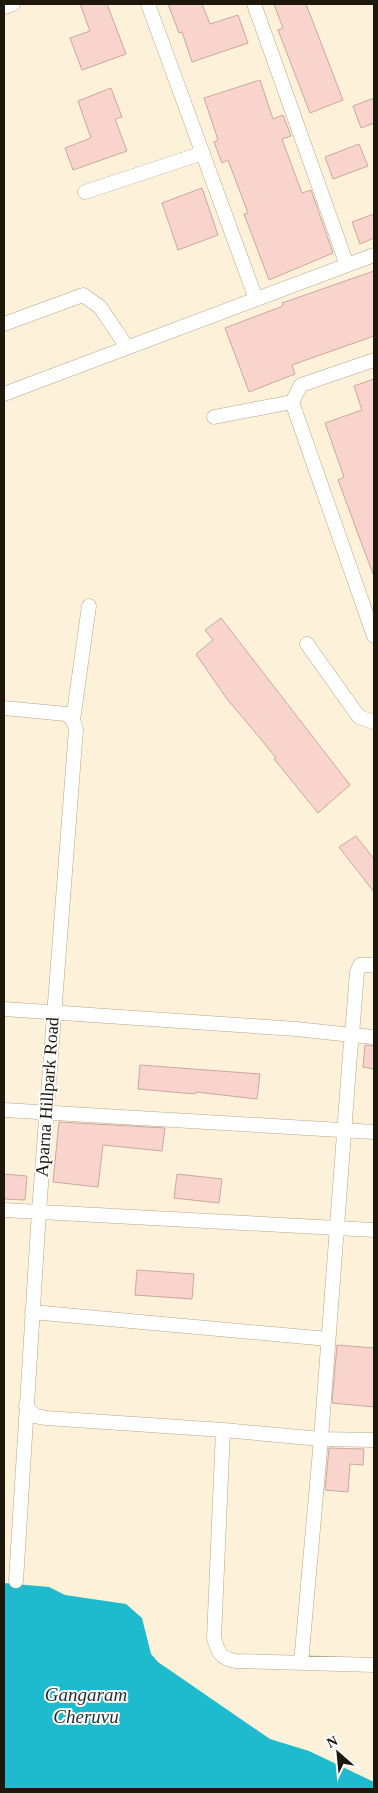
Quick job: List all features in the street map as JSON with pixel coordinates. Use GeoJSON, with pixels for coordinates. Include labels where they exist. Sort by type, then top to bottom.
{"type":"FeatureCollection","features":[{"type":"Feature","properties":{"kind":"street"},"geometry":{"type":"LineString","coordinates":[[148,4],[256,299]]}},
{"type":"Feature","properties":{"kind":"street"},"geometry":{"type":"LineString","coordinates":[[254,4],[347,265]]}},
{"type":"Feature","properties":{"kind":"street"},"geometry":{"type":"LineString","coordinates":[[85,192],[203,153]]}},
{"type":"Feature","properties":{"kind":"street"},"geometry":{"type":"LineString","coordinates":[[4,394],[127,346],[374,255]]}},
{"type":"Feature","properties":{"kind":"street"},"geometry":{"type":"LineString","coordinates":[[4,324],[83,295],[100,307],[127,346]]}},
{"type":"Feature","properties":{"kind":"street"},"geometry":{"type":"LineString","coordinates":[[374,360],[301,385],[292,402],[374,636]]}},
{"type":"Feature","properties":{"kind":"street"},"geometry":{"type":"LineString","coordinates":[[214,417],[292,402]]}},
{"type":"Feature","properties":{"kind":"street","name":"Aparna Hillpark Road"},"geometry":{"type":"LineString","coordinates":[[16,1581],[39,1211],[75,738],[73,720],[89,606]]}},
{"type":"Feature","properties":{"kind":"street"},"geometry":{"type":"LineString","coordinates":[[307,644],[359,717],[374,722]]}},
{"type":"Feature","properties":{"kind":"street"},"geometry":{"type":"LineString","coordinates":[[4,708],[66,714],[73,720]]}},
{"type":"Feature","properties":{"kind":"street"},"geometry":{"type":"LineString","coordinates":[[301,1663],[321,1439],[343,1129],[357,972],[360,965],[374,965]]}},
{"type":"Feature","properties":{"kind":"street"},"geometry":{"type":"LineString","coordinates":[[4,1009],[268,1026],[374,1037]]}},
{"type":"Feature","properties":{"kind":"street"},"geometry":{"type":"LineString","coordinates":[[4,1110],[46,1114],[374,1132]]}},
{"type":"Feature","properties":{"kind":"street"},"geometry":{"type":"LineString","coordinates":[[4,1210],[374,1230]]}},
{"type":"Feature","properties":{"kind":"street"},"geometry":{"type":"LineString","coordinates":[[32,1312],[328,1339]]}},
{"type":"Feature","properties":{"kind":"street"},"geometry":{"type":"LineString","coordinates":[[26,1406],[35,1416],[46,1418],[223,1430],[321,1439],[374,1440]]}},
{"type":"Feature","properties":{"kind":"street"},"geometry":{"type":"LineString","coordinates":[[223,1430],[214,1638],[218,1653],[226,1659],[235,1661],[374,1664]]}},
{"type":"Feature","properties":{"kind":"water","name":"Gangaram Cheruvu"},"geometry":{"type":"Polygon","coordinates":[[[4,1583],[49,1587],[65,1595],[126,1604],[142,1618],[151,1654],[158,1662],[270,1739],[309,1751],[374,1782],[374,1789],[4,1789],[4,1583]]]}},
{"type":"Feature","properties":{"kind":"building"},"geometry":{"type":"Polygon","coordinates":[[[80,4],[107,4],[126,54],[82,70],[70,38],[90,31],[80,4]]]}},
{"type":"Feature","properties":{"kind":"building"},"geometry":{"type":"Polygon","coordinates":[[[168,4],[202,4],[210,24],[238,15],[248,43],[192,62],[182,32],[179,33],[168,4]]]}},
{"type":"Feature","properties":{"kind":"building"},"geometry":{"type":"Polygon","coordinates":[[[274,4],[306,4],[343,100],[310,113],[278,30],[283,28],[274,4]]]}},
{"type":"Feature","properties":{"kind":"building"},"geometry":{"type":"Polygon","coordinates":[[[260,80],[273,119],[283,115],[291,136],[282,139],[302,193],[311,190],[333,253],[269,280],[244,214],[248,213],[228,160],[222,163],[214,142],[218,140],[204,98],[260,80]]]}},
{"type":"Feature","properties":{"kind":"building"},"geometry":{"type":"Polygon","coordinates":[[[111,88],[122,117],[115,119],[127,151],[73,170],[65,148],[91,138],[78,101],[111,88]]]}},
{"type":"Feature","properties":{"kind":"building"},"geometry":{"type":"Polygon","coordinates":[[[374,98],[374,123],[361,128],[353,106],[374,98]]]}},
{"type":"Feature","properties":{"kind":"building"},"geometry":{"type":"Polygon","coordinates":[[[359,144],[368,166],[333,179],[325,157],[359,144]]]}},
{"type":"Feature","properties":{"kind":"building"},"geometry":{"type":"Polygon","coordinates":[[[202,188],[218,235],[178,250],[162,203],[202,188]]]}},
{"type":"Feature","properties":{"kind":"building"},"geometry":{"type":"Polygon","coordinates":[[[374,214],[374,238],[360,244],[352,222],[374,214]]]}},
{"type":"Feature","properties":{"kind":"building"},"geometry":{"type":"Polygon","coordinates":[[[374,271],[374,336],[292,365],[295,374],[249,392],[225,328],[283,306],[282,303],[374,271]]]}},
{"type":"Feature","properties":{"kind":"building"},"geometry":{"type":"Polygon","coordinates":[[[374,379],[373,574],[338,480],[344,477],[325,423],[362,410],[354,386],[374,379]]]}},
{"type":"Feature","properties":{"kind":"building"},"geometry":{"type":"Polygon","coordinates":[[[221,618],[350,785],[318,813],[227,699],[196,654],[213,640],[205,630],[221,618]]]}},
{"type":"Feature","properties":{"kind":"building"},"geometry":{"type":"Polygon","coordinates":[[[356,836],[374,859],[374,892],[339,847],[356,836]]]}},
{"type":"Feature","properties":{"kind":"building"},"geometry":{"type":"Polygon","coordinates":[[[365,1045],[374,1046],[374,1069],[363,1067],[365,1045]]]}},
{"type":"Feature","properties":{"kind":"building"},"geometry":{"type":"Polygon","coordinates":[[[140,1065],[260,1074],[257,1099],[196,1092],[195,1094],[138,1089],[140,1065]]]}},
{"type":"Feature","properties":{"kind":"building"},"geometry":{"type":"Polygon","coordinates":[[[59,1122],[165,1128],[162,1151],[103,1145],[98,1187],[53,1182],[59,1122]]]}},
{"type":"Feature","properties":{"kind":"building"},"geometry":{"type":"Polygon","coordinates":[[[4,1174],[27,1176],[25,1200],[4,1199],[4,1174]]]}},
{"type":"Feature","properties":{"kind":"building"},"geometry":{"type":"Polygon","coordinates":[[[177,1174],[222,1179],[219,1203],[174,1198],[177,1174]]]}},
{"type":"Feature","properties":{"kind":"building"},"geometry":{"type":"Polygon","coordinates":[[[137,1270],[194,1274],[192,1299],[135,1295],[137,1270]]]}},
{"type":"Feature","properties":{"kind":"building"},"geometry":{"type":"Polygon","coordinates":[[[337,1345],[374,1348],[374,1407],[332,1403],[337,1345]]]}},
{"type":"Feature","properties":{"kind":"building"},"geometry":{"type":"Polygon","coordinates":[[[329,1448],[364,1449],[363,1465],[350,1464],[348,1492],[325,1490],[329,1448]]]}}]}
